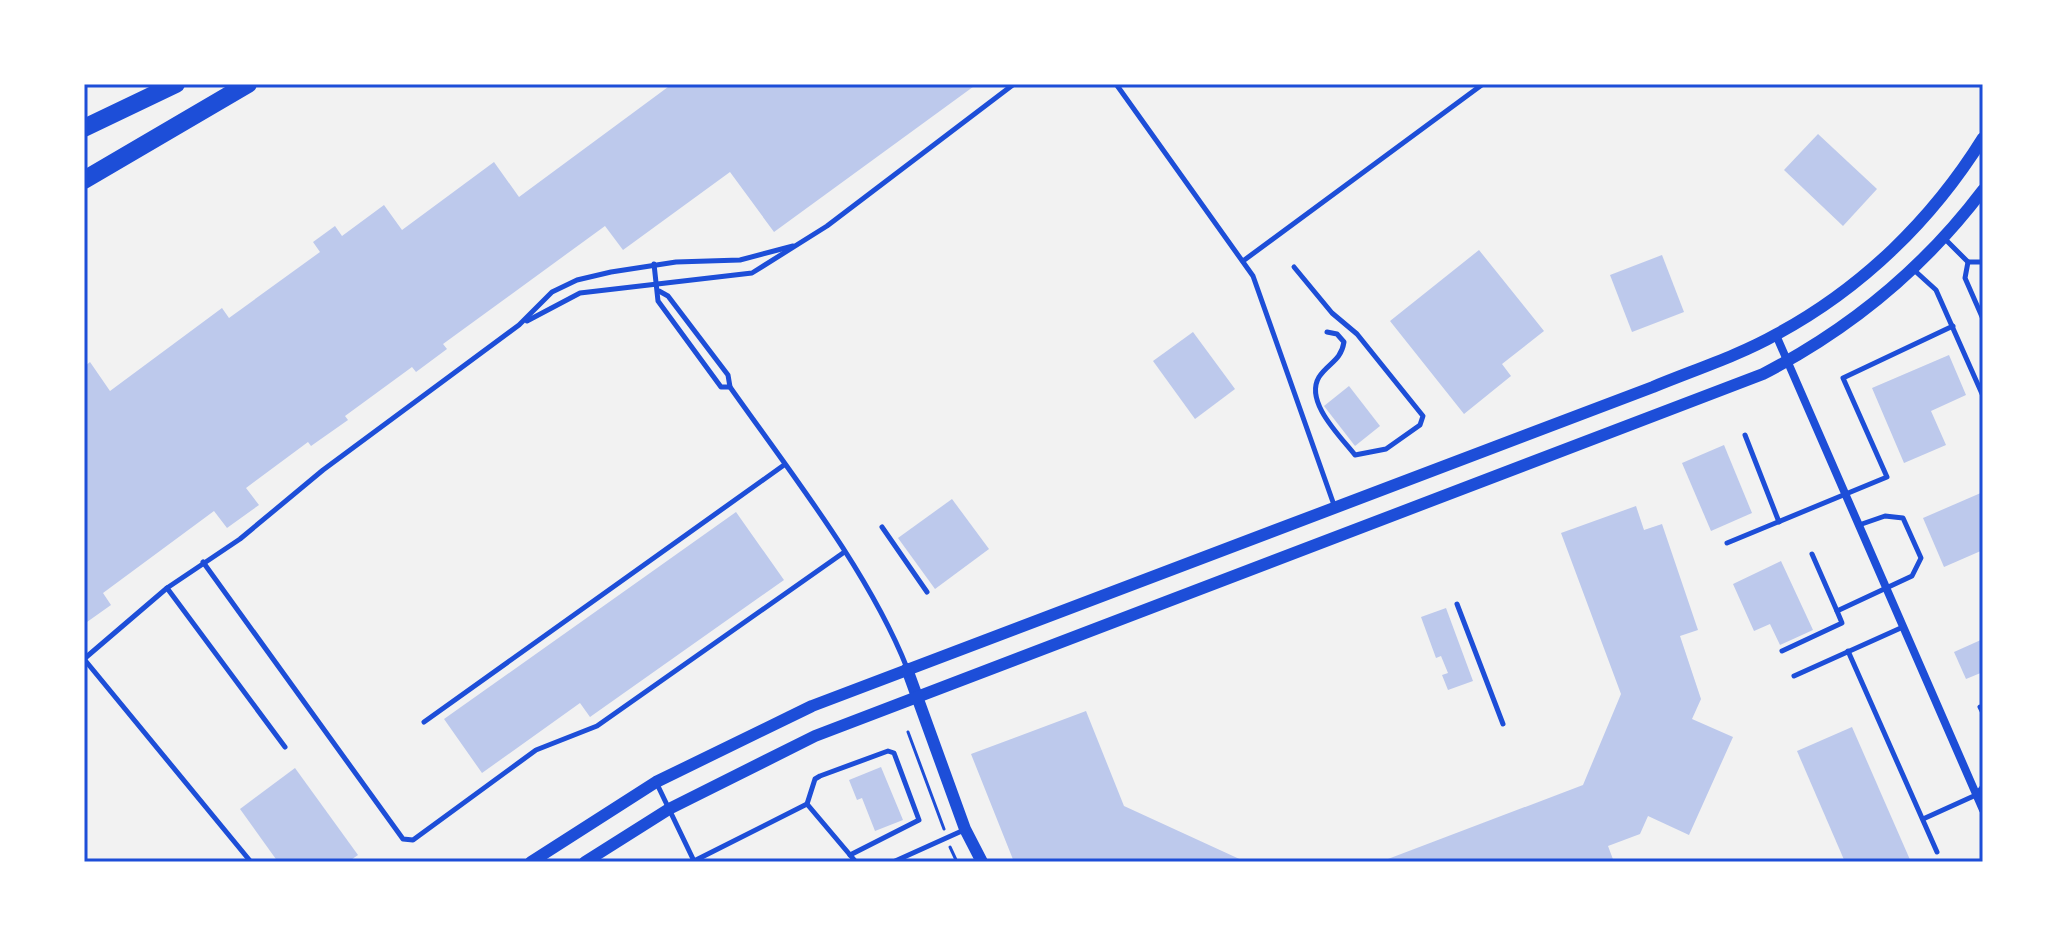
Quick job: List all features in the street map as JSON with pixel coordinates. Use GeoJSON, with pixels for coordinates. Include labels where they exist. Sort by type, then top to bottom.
{"type":"FeatureCollection","features":[{"type":"Feature","properties":{"kind":"highway"},"geometry":{"type":"LineString","coordinates":[[84,166],[239,84]]}},
{"type":"Feature","properties":{"kind":"highway"},"geometry":{"type":"LineString","coordinates":[[84,180],[248,84]]}},
{"type":"Feature","properties":{"kind":"highway"},"geometry":{"type":"LineString","coordinates":[[84,127],[170,88]]}},
{"type":"Feature","properties":{"kind":"street"},"geometry":{"type":"LineString","coordinates":[[531,862],[656,782],[775,722],[907,669],[1653,387],[1776,335],[1845,291],[1901,241],[1948,190],[1983,138]]}},
{"type":"Feature","properties":{"kind":"street"},"geometry":{"type":"LineString","coordinates":[[585,862],[669,809],[815,736],[1723,392],[1788,362],[1833,333],[1913,270],[1983,190]]}},
{"type":"Feature","properties":{"kind":"street"},"geometry":{"type":"LineString","coordinates":[[1776,335],[1983,810]]}},
{"type":"Feature","properties":{"kind":"street"},"geometry":{"type":"LineString","coordinates":[[1335,509],[1345,534]]}},
{"type":"Feature","properties":{"kind":"street"},"geometry":{"type":"LineString","coordinates":[[907,669],[965,829],[982,862]]}},
{"type":"Feature","properties":{"kind":"lane"},"geometry":{"type":"LineString","coordinates":[[519,325],[580,293],[658,287],[752,273],[863,200],[1014,84]]}},
{"type":"Feature","properties":{"kind":"lane"},"geometry":{"type":"LineString","coordinates":[[1116,84],[1243,261],[1260,293],[1335,509]]}},
{"type":"Feature","properties":{"kind":"lane"},"geometry":{"type":"LineString","coordinates":[[1243,261],[1483,84]]}},
{"type":"Feature","properties":{"kind":"lane"},"geometry":{"type":"LineString","coordinates":[[1944,238],[1968,262],[1983,262]]}},
{"type":"Feature","properties":{"kind":"lane"},"geometry":{"type":"LineString","coordinates":[[251,862],[84,659],[167,588],[263,522],[323,470],[519,325],[552,292],[577,280],[654,264],[740,260],[793,246]]}},
{"type":"Feature","properties":{"kind":"lane"},"geometry":{"type":"LineString","coordinates":[[1968,262],[1965,278],[1983,319]]}},
{"type":"Feature","properties":{"kind":"lane"},"geometry":{"type":"LineString","coordinates":[[654,264],[658,301],[721,387],[730,387]]}},
{"type":"Feature","properties":{"kind":"lane"},"geometry":{"type":"LineString","coordinates":[[1294,267],[1332,313],[1357,334],[1423,416],[1420,425],[1386,449],[1355,455],[1319,407],[1315,389],[1319,377],[1342,354],[1344,342],[1337,334],[1327,332]]}},
{"type":"Feature","properties":{"kind":"lane"},"geometry":{"type":"LineString","coordinates":[[1913,270],[1936,290],[1983,396]]}},
{"type":"Feature","properties":{"kind":"lane"},"geometry":{"type":"LineString","coordinates":[[658,287],[728,375],[730,387],[843,553],[898,645],[907,669]]}},
{"type":"Feature","properties":{"kind":"lane"},"geometry":{"type":"LineString","coordinates":[[1727,543],[1887,477],[1843,378],[1953,326]]}},
{"type":"Feature","properties":{"kind":"lane"},"geometry":{"type":"LineString","coordinates":[[1745,435],[1779,522]]}},
{"type":"Feature","properties":{"kind":"lane"},"geometry":{"type":"LineString","coordinates":[[424,722],[785,465]]}},
{"type":"Feature","properties":{"kind":"lane"},"geometry":{"type":"LineString","coordinates":[[1837,611],[1912,576],[1921,558],[1903,518],[1885,516],[1858,525]]}},
{"type":"Feature","properties":{"kind":"lane"},"geometry":{"type":"LineString","coordinates":[[882,527],[927,592]]}},
{"type":"Feature","properties":{"kind":"lane"},"geometry":{"type":"LineString","coordinates":[[203,562],[403,839],[413,840],[536,750],[597,726],[843,553]]}},
{"type":"Feature","properties":{"kind":"lane"},"geometry":{"type":"LineString","coordinates":[[1782,651],[1842,623],[1812,554]]}},
{"type":"Feature","properties":{"kind":"lane"},"geometry":{"type":"LineString","coordinates":[[167,588],[285,747]]}},
{"type":"Feature","properties":{"kind":"lane"},"geometry":{"type":"LineString","coordinates":[[1457,604],[1503,724]]}},
{"type":"Feature","properties":{"kind":"lane"},"geometry":{"type":"LineString","coordinates":[[1794,676],[1903,627]]}},
{"type":"Feature","properties":{"kind":"lane"},"geometry":{"type":"LineString","coordinates":[[1848,651],[1937,852]]}},
{"type":"Feature","properties":{"kind":"lane"},"geometry":{"type":"LineString","coordinates":[[656,782],[694,862],[807,804],[815,779],[820,776],[888,751],[894,753],[919,820],[850,855]]}},
{"type":"Feature","properties":{"kind":"lane"},"geometry":{"type":"LineString","coordinates":[[1923,819],[1976,795],[1983,786]]}},
{"type":"Feature","properties":{"kind":"lane"},"geometry":{"type":"LineString","coordinates":[[807,804],[856,862]]}},
{"type":"Feature","properties":{"kind":"lane"},"geometry":{"type":"LineString","coordinates":[[893,862],[965,829]]}},
{"type":"Feature","properties":{"kind":"path"},"geometry":{"type":"LineString","coordinates":[[908,732],[957,862]]}},
{"type":"Feature","properties":{"kind":"building"},"geometry":{"type":"Polygon","coordinates":[[[666,84],[977,84],[774,232],[730,172],[623,250],[605,226],[443,344],[447,349],[416,372],[412,367],[345,416],[348,420],[311,446],[308,442],[246,488],[259,505],[227,528],[214,511],[103,593],[111,605],[87,622],[84,617],[84,410],[87,408],[84,403],[84,367],[90,362],[110,391],[222,308],[229,318],[320,252],[313,242],[335,226],[342,236],[384,205],[402,230],[494,162],[519,197],[668,87],[666,84]]]}},
{"type":"Feature","properties":{"kind":"building"},"geometry":{"type":"Polygon","coordinates":[[[1818,134],[1877,189],[1843,226],[1784,170],[1818,134]]]}},
{"type":"Feature","properties":{"kind":"building"},"geometry":{"type":"Polygon","coordinates":[[[1479,250],[1544,331],[1502,364],[1511,376],[1464,414],[1390,321],[1479,250]]]}},
{"type":"Feature","properties":{"kind":"building"},"geometry":{"type":"Polygon","coordinates":[[[1662,255],[1684,312],[1632,332],[1610,275],[1662,255]]]}},
{"type":"Feature","properties":{"kind":"building"},"geometry":{"type":"Polygon","coordinates":[[[1193,332],[1235,389],[1195,419],[1153,361],[1193,332]]]}},
{"type":"Feature","properties":{"kind":"building"},"geometry":{"type":"Polygon","coordinates":[[[1949,355],[1966,395],[1931,411],[1946,445],[1904,463],[1872,388],[1949,355]]]}},
{"type":"Feature","properties":{"kind":"building"},"geometry":{"type":"Polygon","coordinates":[[[1349,386],[1380,426],[1355,446],[1324,406],[1349,386]]]}},
{"type":"Feature","properties":{"kind":"building"},"geometry":{"type":"Polygon","coordinates":[[[1724,445],[1752,513],[1711,531],[1682,463],[1724,445]]]}},
{"type":"Feature","properties":{"kind":"building"},"geometry":{"type":"Polygon","coordinates":[[[1983,492],[1983,550],[1944,567],[1923,518],[1983,492]]]}},
{"type":"Feature","properties":{"kind":"building"},"geometry":{"type":"Polygon","coordinates":[[[952,499],[989,549],[935,589],[898,538],[952,499]]]}},
{"type":"Feature","properties":{"kind":"building"},"geometry":{"type":"Polygon","coordinates":[[[1636,506],[1644,530],[1662,524],[1698,630],[1680,636],[1701,699],[1692,719],[1733,737],[1689,835],[1648,816],[1640,834],[1608,846],[1614,862],[1380,862],[1583,785],[1621,694],[1561,533],[1636,506]]]}},
{"type":"Feature","properties":{"kind":"building"},"geometry":{"type":"Polygon","coordinates":[[[736,512],[784,580],[590,717],[580,703],[482,773],[444,719],[736,512]]]}},
{"type":"Feature","properties":{"kind":"building"},"geometry":{"type":"Polygon","coordinates":[[[1781,561],[1813,630],[1780,645],[1770,624],[1754,631],[1733,584],[1781,561]]]}},
{"type":"Feature","properties":{"kind":"building"},"geometry":{"type":"Polygon","coordinates":[[[1446,608],[1473,681],[1448,690],[1442,675],[1448,673],[1441,656],[1436,658],[1421,617],[1446,608]]]}},
{"type":"Feature","properties":{"kind":"building"},"geometry":{"type":"Polygon","coordinates":[[[1983,639],[1983,672],[1966,679],[1954,652],[1983,639]]]}},
{"type":"Feature","properties":{"kind":"building"},"geometry":{"type":"Polygon","coordinates":[[[1086,711],[1124,806],[1246,862],[1014,862],[971,754],[1086,711]]]}},
{"type":"Feature","properties":{"kind":"building"},"geometry":{"type":"Polygon","coordinates":[[[1852,727],[1911,862],[1845,862],[1797,751],[1852,727]]]}},
{"type":"Feature","properties":{"kind":"building"},"geometry":{"type":"Polygon","coordinates":[[[881,767],[903,820],[875,831],[862,798],[857,800],[849,780],[881,767]]]}},
{"type":"Feature","properties":{"kind":"building"},"geometry":{"type":"Polygon","coordinates":[[[295,768],[358,855],[348,862],[278,862],[240,809],[295,768]]]}}]}
